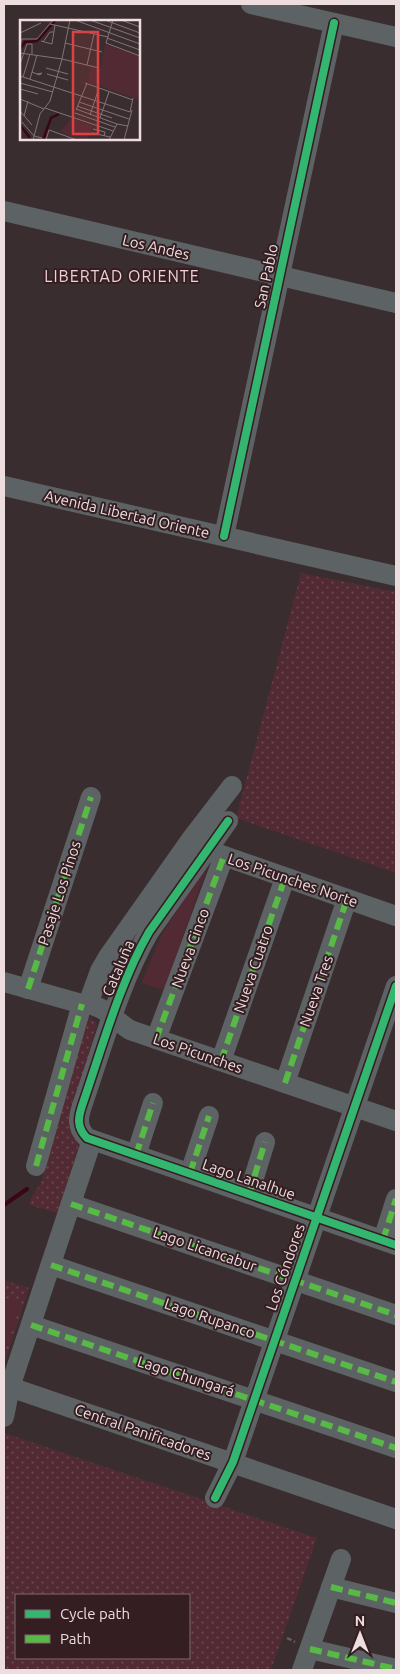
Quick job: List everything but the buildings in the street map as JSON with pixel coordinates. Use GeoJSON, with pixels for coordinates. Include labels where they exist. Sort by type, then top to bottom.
{"type":"FeatureCollection","features":[{"type":"Feature","properties":{"kind":"street"},"geometry":{"type":"LineString","coordinates":[[251,4],[396,37]]}},
{"type":"Feature","properties":{"kind":"street","name":"San Pablo"},"geometry":{"type":"LineString","coordinates":[[224,536],[334,23]]}},
{"type":"Feature","properties":{"kind":"street","name":"Los Andes"},"geometry":{"type":"LineString","coordinates":[[4,211],[396,303]]}},
{"type":"Feature","properties":{"kind":"street","name":"Avenida Libertad Oriente"},"geometry":{"type":"LineString","coordinates":[[4,486],[396,576]]}},
{"type":"Feature","properties":{"kind":"street","name":"Cataluña"},"geometry":{"type":"LineString","coordinates":[[36,1166],[85,1004],[100,971],[108,957],[208,848],[232,786]]}},
{"type":"Feature","properties":{"kind":"street","name":"Pasaje Los Pinos"},"geometry":{"type":"LineString","coordinates":[[28,988],[91,797]]}},
{"type":"Feature","properties":{"kind":"street","name":"Cataluña"},"geometry":{"type":"LineString","coordinates":[[92,1140],[82,1133],[78,1126],[78,1116],[139,949],[228,821]]}},
{"type":"Feature","properties":{"kind":"street","name":"Los Picunches Norte"},"geometry":{"type":"LineString","coordinates":[[208,848],[285,878],[396,916]]}},
{"type":"Feature","properties":{"kind":"street","name":"Nueva Cinco"},"geometry":{"type":"LineString","coordinates":[[156,1038],[208,848]]}},
{"type":"Feature","properties":{"kind":"street","name":"Nueva Cuatro"},"geometry":{"type":"LineString","coordinates":[[221,1061],[285,878]]}},
{"type":"Feature","properties":{"kind":"street","name":"Nueva Tres"},"geometry":{"type":"LineString","coordinates":[[284,1083],[347,899]]}},
{"type":"Feature","properties":{"kind":"street","name":"Los Picunches"},"geometry":{"type":"LineString","coordinates":[[4,982],[100,1008],[130,1030],[396,1121]]}},
{"type":"Feature","properties":{"kind":"street","name":"Los Cóndores"},"geometry":{"type":"LineString","coordinates":[[215,1498],[233,1462],[396,986]]}},
{"type":"Feature","properties":{"kind":"street"},"geometry":{"type":"LineString","coordinates":[[136,1155],[153,1103]]}},
{"type":"Feature","properties":{"kind":"street"},"geometry":{"type":"LineString","coordinates":[[190,1174],[209,1116]]}},
{"type":"Feature","properties":{"kind":"street"},"geometry":{"type":"LineString","coordinates":[[4,1417],[7,1386],[31,1324],[92,1140]]}},
{"type":"Feature","properties":{"kind":"street","name":"Lago Lanalhue"},"geometry":{"type":"LineString","coordinates":[[92,1140],[389,1242]]}},
{"type":"Feature","properties":{"kind":"street"},"geometry":{"type":"LineString","coordinates":[[249,1194],[265,1142]]}},
{"type":"Feature","properties":{"kind":"street"},"geometry":{"type":"LineString","coordinates":[[389,1242],[396,1199]]}},
{"type":"Feature","properties":{"kind":"street","name":"Lago Licancabur"},"geometry":{"type":"LineString","coordinates":[[71,1204],[396,1315]]}},
{"type":"Feature","properties":{"kind":"street","name":"Lago Rupanco"},"geometry":{"type":"LineString","coordinates":[[51,1265],[396,1382]]}},
{"type":"Feature","properties":{"kind":"street","name":"Lago Chungará"},"geometry":{"type":"LineString","coordinates":[[31,1324],[396,1448]]}},
{"type":"Feature","properties":{"kind":"street","name":"Central Panificadores"},"geometry":{"type":"LineString","coordinates":[[7,1386],[396,1516]]}},
{"type":"Feature","properties":{"kind":"street"},"geometry":{"type":"LineString","coordinates":[[302,1670],[340,1559]]}},
{"type":"Feature","properties":{"kind":"street"},"geometry":{"type":"LineString","coordinates":[[331,1587],[396,1604]]}},
{"type":"Feature","properties":{"kind":"street"},"geometry":{"type":"LineString","coordinates":[[310,1649],[396,1669]]}},
{"type":"Feature","properties":{"kind":"shaded area"},"geometry":{"type":"Polygon","coordinates":[[[301,573],[396,592],[396,873],[236,818],[301,573]]]}},
{"type":"Feature","properties":{"kind":"shaded area"},"geometry":{"type":"Polygon","coordinates":[[[209,862],[164,990],[141,983],[162,934],[209,862]]]}},
{"type":"Feature","properties":{"kind":"shaded area"},"geometry":{"type":"Polygon","coordinates":[[[84,1016],[91,1018],[97,1024],[71,1115],[72,1131],[79,1145],[58,1213],[29,1205],[32,1196],[41,1183],[84,1016]]]}},
{"type":"Feature","properties":{"kind":"shaded area"},"geometry":{"type":"Polygon","coordinates":[[[4,1280],[29,1288],[4,1365],[4,1280]]]}},
{"type":"Feature","properties":{"kind":"shaded area"},"geometry":{"type":"Polygon","coordinates":[[[4,1299],[20,1304],[5,1349],[4,1348],[4,1299]]]}},
{"type":"Feature","properties":{"kind":"shaded area"},"geometry":{"type":"Polygon","coordinates":[[[4,1433],[317,1538],[271,1670],[4,1670],[4,1433]]]}},
{"type":"Feature","properties":{"kind":"waterway"},"geometry":{"type":"LineString","coordinates":[[4,1205],[27,1189]]}},
{"type":"Feature","properties":{"kind":"marked path"},"geometry":{"type":"LineString","coordinates":[[28,989],[91,797]]}},
{"type":"Feature","properties":{"kind":"marked path"},"geometry":{"type":"LineString","coordinates":[[156,1039],[224,856]]}},
{"type":"Feature","properties":{"kind":"marked path"},"geometry":{"type":"LineString","coordinates":[[221,1061],[285,878]]}},
{"type":"Feature","properties":{"kind":"marked path"},"geometry":{"type":"LineString","coordinates":[[285,1083],[347,899]]}},
{"type":"Feature","properties":{"kind":"marked path"},"geometry":{"type":"LineString","coordinates":[[36,1166],[82,1004]]}},
{"type":"Feature","properties":{"kind":"marked path"},"geometry":{"type":"LineString","coordinates":[[136,1155],[153,1103]]}},
{"type":"Feature","properties":{"kind":"marked path"},"geometry":{"type":"LineString","coordinates":[[190,1173],[209,1116]]}},
{"type":"Feature","properties":{"kind":"marked path"},"geometry":{"type":"LineString","coordinates":[[249,1194],[265,1142]]}},
{"type":"Feature","properties":{"kind":"marked path"},"geometry":{"type":"LineString","coordinates":[[383,1240],[396,1199]]}},
{"type":"Feature","properties":{"kind":"marked path"},"geometry":{"type":"LineString","coordinates":[[71,1204],[396,1315]]}},
{"type":"Feature","properties":{"kind":"marked path"},"geometry":{"type":"LineString","coordinates":[[51,1265],[396,1382]]}},
{"type":"Feature","properties":{"kind":"marked path"},"geometry":{"type":"LineString","coordinates":[[31,1325],[396,1448]]}},
{"type":"Feature","properties":{"kind":"marked path"},"geometry":{"type":"LineString","coordinates":[[331,1587],[396,1603]]}},
{"type":"Feature","properties":{"kind":"marked path"},"geometry":{"type":"LineString","coordinates":[[310,1649],[396,1669]]}},
{"type":"Feature","properties":{"kind":"cycle path"},"geometry":{"type":"LineString","coordinates":[[224,536],[334,23]]}},
{"type":"Feature","properties":{"kind":"cycle path"},"geometry":{"type":"LineString","coordinates":[[228,821],[149,932],[129,972],[81,1108],[79,1117],[81,1130],[87,1138],[396,1245]]}},
{"type":"Feature","properties":{"kind":"cycle path"},"geometry":{"type":"LineString","coordinates":[[215,1498],[233,1462],[396,986]]}},
{"type":"Feature","properties":{"kind":"district","name":"LIBERTAD ORIENTE"},"geometry":{"type":"Point","coordinates":[122,276]}}]}
